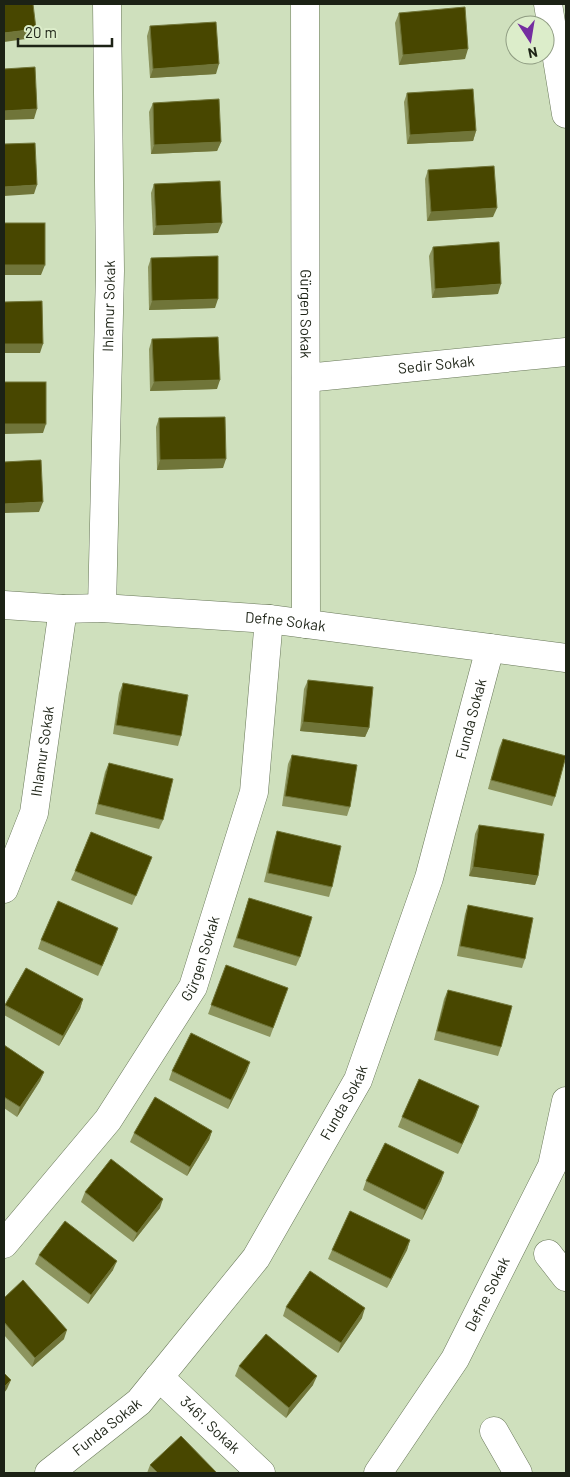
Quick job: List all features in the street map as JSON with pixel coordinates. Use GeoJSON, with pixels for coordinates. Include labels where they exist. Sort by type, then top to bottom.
{"type":"FeatureCollection","features":[{"type":"Feature","properties":{"kind":"street","name":"Ihlamur Sokak"},"geometry":{"type":"LineString","coordinates":[[102,608],[110,271],[107,4]]}},
{"type":"Feature","properties":{"kind":"street","name":"Gürgen Sokak"},"geometry":{"type":"LineString","coordinates":[[305,4],[306,624]]}},
{"type":"Feature","properties":{"kind":"street"},"geometry":{"type":"LineString","coordinates":[[548,4],[566,114]]}},
{"type":"Feature","properties":{"kind":"street","name":"Sedir Sokak"},"geometry":{"type":"LineString","coordinates":[[306,378],[566,352]]}},
{"type":"Feature","properties":{"kind":"street","name":"Defne Sokak"},"geometry":{"type":"LineString","coordinates":[[4,605],[63,609],[102,608],[269,619],[566,658]]}},
{"type":"Feature","properties":{"kind":"street","name":"Ihlamur Sokak"},"geometry":{"type":"LineString","coordinates":[[4,888],[34,813],[63,609]]}},
{"type":"Feature","properties":{"kind":"street","name":"Gürgen Sokak"},"geometry":{"type":"LineString","coordinates":[[4,1244],[108,1120],[194,987],[254,792],[269,619]]}},
{"type":"Feature","properties":{"kind":"street","name":"Funda Sokak"},"geometry":{"type":"LineString","coordinates":[[49,1473],[139,1402],[256,1258],[358,1080],[429,878],[490,648]]}},
{"type":"Feature","properties":{"kind":"street","name":"Defne Sokak"},"geometry":{"type":"LineString","coordinates":[[378,1473],[454,1359],[552,1166],[566,1100]]}},
{"type":"Feature","properties":{"kind":"street"},"geometry":{"type":"LineString","coordinates":[[548,1254],[566,1277]]}},
{"type":"Feature","properties":{"kind":"street","name":"3461. Sokak"},"geometry":{"type":"LineString","coordinates":[[159,1377],[262,1473]]}},
{"type":"Feature","properties":{"kind":"street"},"geometry":{"type":"LineString","coordinates":[[494,1431],[518,1473]]}},
{"type":"Feature","properties":{"kind":"building"},"geometry":{"type":"Polygon","coordinates":[[[4,4],[33,4],[36,29],[4,33],[4,4]]]}},
{"type":"Feature","properties":{"kind":"building"},"geometry":{"type":"Polygon","coordinates":[[[465,7],[468,49],[403,55],[399,13],[465,7]]]}},
{"type":"Feature","properties":{"kind":"building"},"geometry":{"type":"Polygon","coordinates":[[[216,22],[219,64],[153,69],[150,26],[216,22]]]}},
{"type":"Feature","properties":{"kind":"building"},"geometry":{"type":"Polygon","coordinates":[[[35,67],[37,109],[4,111],[4,69],[35,67]]]}},
{"type":"Feature","properties":{"kind":"building"},"geometry":{"type":"Polygon","coordinates":[[[473,89],[476,131],[410,135],[407,93],[473,89]]]}},
{"type":"Feature","properties":{"kind":"building"},"geometry":{"type":"Polygon","coordinates":[[[219,99],[221,142],[154,145],[153,103],[219,99]]]}},
{"type":"Feature","properties":{"kind":"building"},"geometry":{"type":"Polygon","coordinates":[[[35,143],[37,185],[4,187],[4,144],[35,143]]]}},
{"type":"Feature","properties":{"kind":"building"},"geometry":{"type":"Polygon","coordinates":[[[494,166],[497,208],[431,212],[428,170],[494,166]]]}},
{"type":"Feature","properties":{"kind":"building"},"geometry":{"type":"Polygon","coordinates":[[[220,181],[222,223],[156,226],[154,184],[220,181]]]}},
{"type":"Feature","properties":{"kind":"building"},"geometry":{"type":"Polygon","coordinates":[[[4,223],[45,223],[45,265],[4,265],[4,223]]]}},
{"type":"Feature","properties":{"kind":"building"},"geometry":{"type":"Polygon","coordinates":[[[499,242],[501,284],[435,289],[433,247],[499,242]]]}},
{"type":"Feature","properties":{"kind":"building"},"geometry":{"type":"Polygon","coordinates":[[[218,256],[218,299],[152,301],[151,258],[218,256]]]}},
{"type":"Feature","properties":{"kind":"building"},"geometry":{"type":"Polygon","coordinates":[[[42,301],[43,344],[4,344],[4,302],[42,301]]]}},
{"type":"Feature","properties":{"kind":"building"},"geometry":{"type":"Polygon","coordinates":[[[218,337],[220,380],[154,382],[152,339],[218,337]]]}},
{"type":"Feature","properties":{"kind":"building"},"geometry":{"type":"Polygon","coordinates":[[[4,382],[46,382],[46,424],[4,424],[4,382]]]}},
{"type":"Feature","properties":{"kind":"building"},"geometry":{"type":"Polygon","coordinates":[[[225,417],[226,459],[160,460],[159,418],[225,417]]]}},
{"type":"Feature","properties":{"kind":"building"},"geometry":{"type":"Polygon","coordinates":[[[41,460],[43,502],[4,504],[4,462],[41,460]]]}},
{"type":"Feature","properties":{"kind":"building"},"geometry":{"type":"Polygon","coordinates":[[[308,680],[373,687],[369,728],[303,722],[308,680]]]}},
{"type":"Feature","properties":{"kind":"building"},"geometry":{"type":"Polygon","coordinates":[[[123,683],[188,695],[181,736],[116,725],[123,683]]]}},
{"type":"Feature","properties":{"kind":"building"},"geometry":{"type":"Polygon","coordinates":[[[503,739],[566,756],[555,797],[491,780],[503,739]]]}},
{"type":"Feature","properties":{"kind":"building"},"geometry":{"type":"Polygon","coordinates":[[[292,755],[357,765],[350,807],[285,796],[292,755]]]}},
{"type":"Feature","properties":{"kind":"building"},"geometry":{"type":"Polygon","coordinates":[[[109,763],[173,779],[163,820],[98,804],[109,763]]]}},
{"type":"Feature","properties":{"kind":"building"},"geometry":{"type":"Polygon","coordinates":[[[479,825],[544,834],[538,876],[473,867],[479,825]]]}},
{"type":"Feature","properties":{"kind":"building"},"geometry":{"type":"Polygon","coordinates":[[[277,831],[341,846],[332,887],[268,873],[277,831]]]}},
{"type":"Feature","properties":{"kind":"building"},"geometry":{"type":"Polygon","coordinates":[[[91,832],[152,857],[136,896],[75,871],[91,832]]]}},
{"type":"Feature","properties":{"kind":"building"},"geometry":{"type":"Polygon","coordinates":[[[249,898],[312,917],[300,957],[237,938],[249,898]]]}},
{"type":"Feature","properties":{"kind":"building"},"geometry":{"type":"Polygon","coordinates":[[[58,901],[118,928],[102,966],[41,940],[58,901]]]}},
{"type":"Feature","properties":{"kind":"building"},"geometry":{"type":"Polygon","coordinates":[[[468,905],[533,918],[525,959],[460,946],[468,905]]]}},
{"type":"Feature","properties":{"kind":"building"},"geometry":{"type":"Polygon","coordinates":[[[226,965],[288,988],[273,1028],[211,1005],[226,965]]]}},
{"type":"Feature","properties":{"kind":"building"},"geometry":{"type":"Polygon","coordinates":[[[26,968],[83,999],[63,1036],[5,1005],[26,968]]]}},
{"type":"Feature","properties":{"kind":"building"},"geometry":{"type":"Polygon","coordinates":[[[448,990],[512,1006],[501,1047],[437,1031],[448,990]]]}},
{"type":"Feature","properties":{"kind":"building"},"geometry":{"type":"Polygon","coordinates":[[[191,1033],[250,1062],[231,1100],[172,1071],[191,1033]]]}},
{"type":"Feature","properties":{"kind":"building"},"geometry":{"type":"Polygon","coordinates":[[[4,1045],[44,1072],[20,1107],[4,1097],[4,1045]]]}},
{"type":"Feature","properties":{"kind":"building"},"geometry":{"type":"Polygon","coordinates":[[[419,1079],[479,1106],[462,1144],[402,1117],[419,1079]]]}},
{"type":"Feature","properties":{"kind":"building"},"geometry":{"type":"Polygon","coordinates":[[[155,1097],[212,1131],[190,1167],[134,1133],[155,1097]]]}},
{"type":"Feature","properties":{"kind":"building"},"geometry":{"type":"Polygon","coordinates":[[[385,1143],[444,1172],[425,1210],[366,1181],[385,1143]]]}},
{"type":"Feature","properties":{"kind":"building"},"geometry":{"type":"Polygon","coordinates":[[[111,1159],[163,1199],[137,1233],[85,1192],[111,1159]]]}},
{"type":"Feature","properties":{"kind":"building"},"geometry":{"type":"Polygon","coordinates":[[[350,1211],[410,1240],[391,1279],[332,1250],[350,1211]]]}},
{"type":"Feature","properties":{"kind":"building"},"geometry":{"type":"Polygon","coordinates":[[[65,1221],[117,1261],[91,1295],[39,1255],[65,1221]]]}},
{"type":"Feature","properties":{"kind":"building"},"geometry":{"type":"Polygon","coordinates":[[[310,1271],[365,1308],[341,1343],[286,1307],[310,1271]]]}},
{"type":"Feature","properties":{"kind":"building"},"geometry":{"type":"Polygon","coordinates":[[[23,1280],[67,1330],[35,1358],[4,1322],[4,1298],[23,1280]]]}},
{"type":"Feature","properties":{"kind":"building"},"geometry":{"type":"Polygon","coordinates":[[[266,1334],[317,1376],[289,1408],[239,1366],[266,1334]]]}},
{"type":"Feature","properties":{"kind":"building"},"geometry":{"type":"Polygon","coordinates":[[[4,1373],[11,1380],[4,1387],[4,1373]]]}},
{"type":"Feature","properties":{"kind":"building"},"geometry":{"type":"Polygon","coordinates":[[[181,1436],[217,1473],[158,1473],[150,1465],[181,1436]]]}}]}
